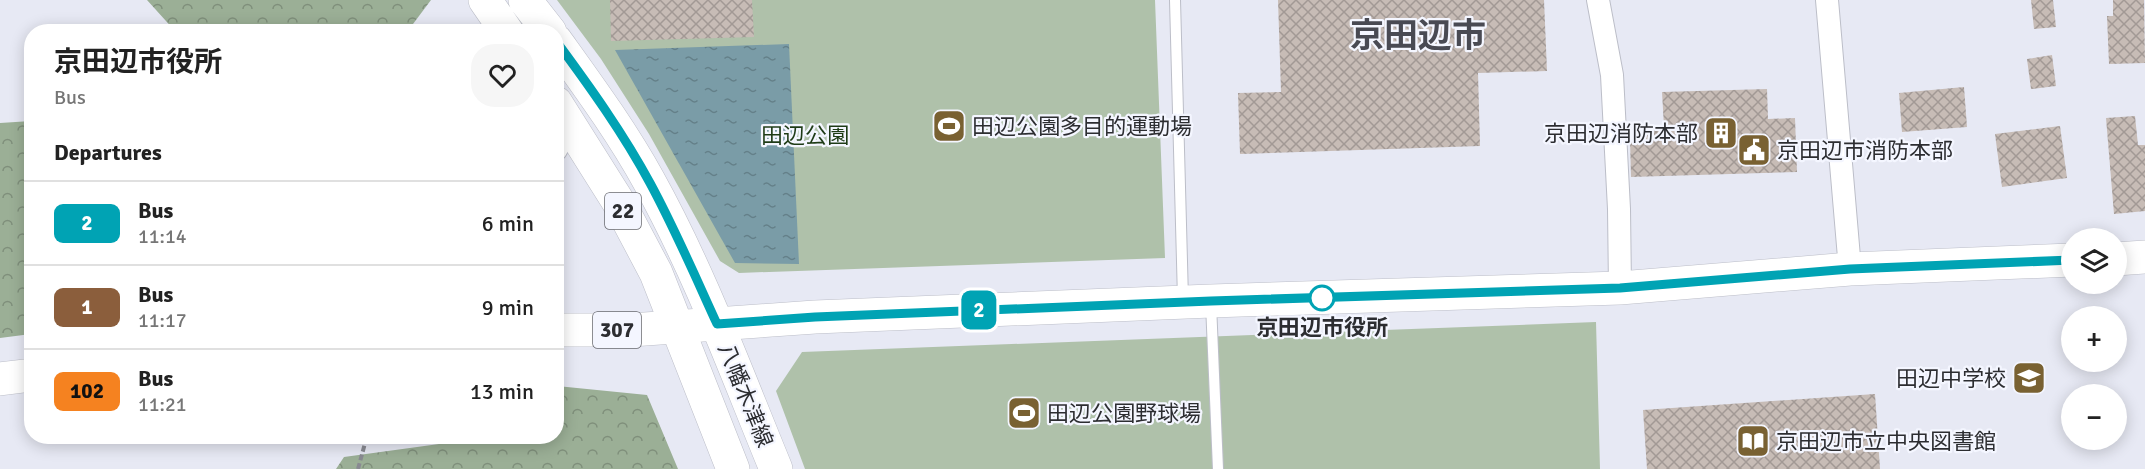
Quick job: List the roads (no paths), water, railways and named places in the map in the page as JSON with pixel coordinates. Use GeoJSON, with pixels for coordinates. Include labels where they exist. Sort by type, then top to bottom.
{"type":"FeatureCollection","features":[{"type":"Feature","properties":{"kind":"main road"},"geometry":{"type":"LineString","coordinates":[[485,0],[502,24]]}},
{"type":"Feature","properties":{"kind":"main road"},"geometry":{"type":"LineString","coordinates":[[525,0],[544,24]]}},
{"type":"Feature","properties":{"kind":"main road","name":"八幡木津線"},"geometry":{"type":"LineString","coordinates":[[564,52],[611,117],[649,181],[683,248],[717,324],[776,469]]}},
{"type":"Feature","properties":{"kind":"main road","name":"八幡木津線"},"geometry":{"type":"LineString","coordinates":[[564,129],[619,203],[656,273],[733,469]]}},
{"type":"Feature","properties":{"kind":"main road"},"geometry":{"type":"LineString","coordinates":[[2127,259],[2145,258]]}},
{"type":"Feature","properties":{"kind":"main road","name":"307"},"geometry":{"type":"LineString","coordinates":[[564,330],[631,330],[827,317],[1197,301],[1620,288],[1850,269],[2061,260]]}},
{"type":"Feature","properties":{"kind":"main road"},"geometry":{"type":"LineString","coordinates":[[0,379],[24,376]]}},
{"type":"Feature","properties":{"kind":"street"},"geometry":{"type":"LineString","coordinates":[[1598,0],[1612,75],[1619,209],[1620,288]]}},
{"type":"Feature","properties":{"kind":"street"},"geometry":{"type":"LineString","coordinates":[[1827,0],[1850,269]]}},
{"type":"Feature","properties":{"kind":"lane"},"geometry":{"type":"LineString","coordinates":[[1175,0],[1197,301],[1218,469]]}},
{"type":"Feature","properties":{"kind":"water"},"geometry":{"type":"Polygon","coordinates":[[[789,44],[799,264],[735,263],[615,50],[789,44]]]}},
{"type":"Feature","properties":{"kind":"place","name":"田辺公園多目的運動場"},"geometry":{"type":"Point","coordinates":[949,126]}},
{"type":"Feature","properties":{"kind":"place","name":"京田辺消防本部"},"geometry":{"type":"Point","coordinates":[1721,133]}},
{"type":"Feature","properties":{"kind":"place","name":"京田辺市消防本部"},"geometry":{"type":"Point","coordinates":[1754,150]}},
{"type":"Feature","properties":{"kind":"place","name":"京田辺市役所"},"geometry":{"type":"Point","coordinates":[1322,298]}},
{"type":"Feature","properties":{"kind":"place","name":"田辺中学校"},"geometry":{"type":"Point","coordinates":[2029,378]}},
{"type":"Feature","properties":{"kind":"place","name":"田辺公園野球場"},"geometry":{"type":"Point","coordinates":[1024,413]}},
{"type":"Feature","properties":{"kind":"place","name":"京田辺市立中央図書館"},"geometry":{"type":"Point","coordinates":[1753,441]}},
{"type":"Feature","properties":{"kind":"district","name":"京田辺市"},"geometry":{"type":"Point","coordinates":[1418,35]}},
{"type":"Feature","properties":{"kind":"park label","name":"田辺公園"},"geometry":{"type":"Point","coordinates":[805,135]}}]}
